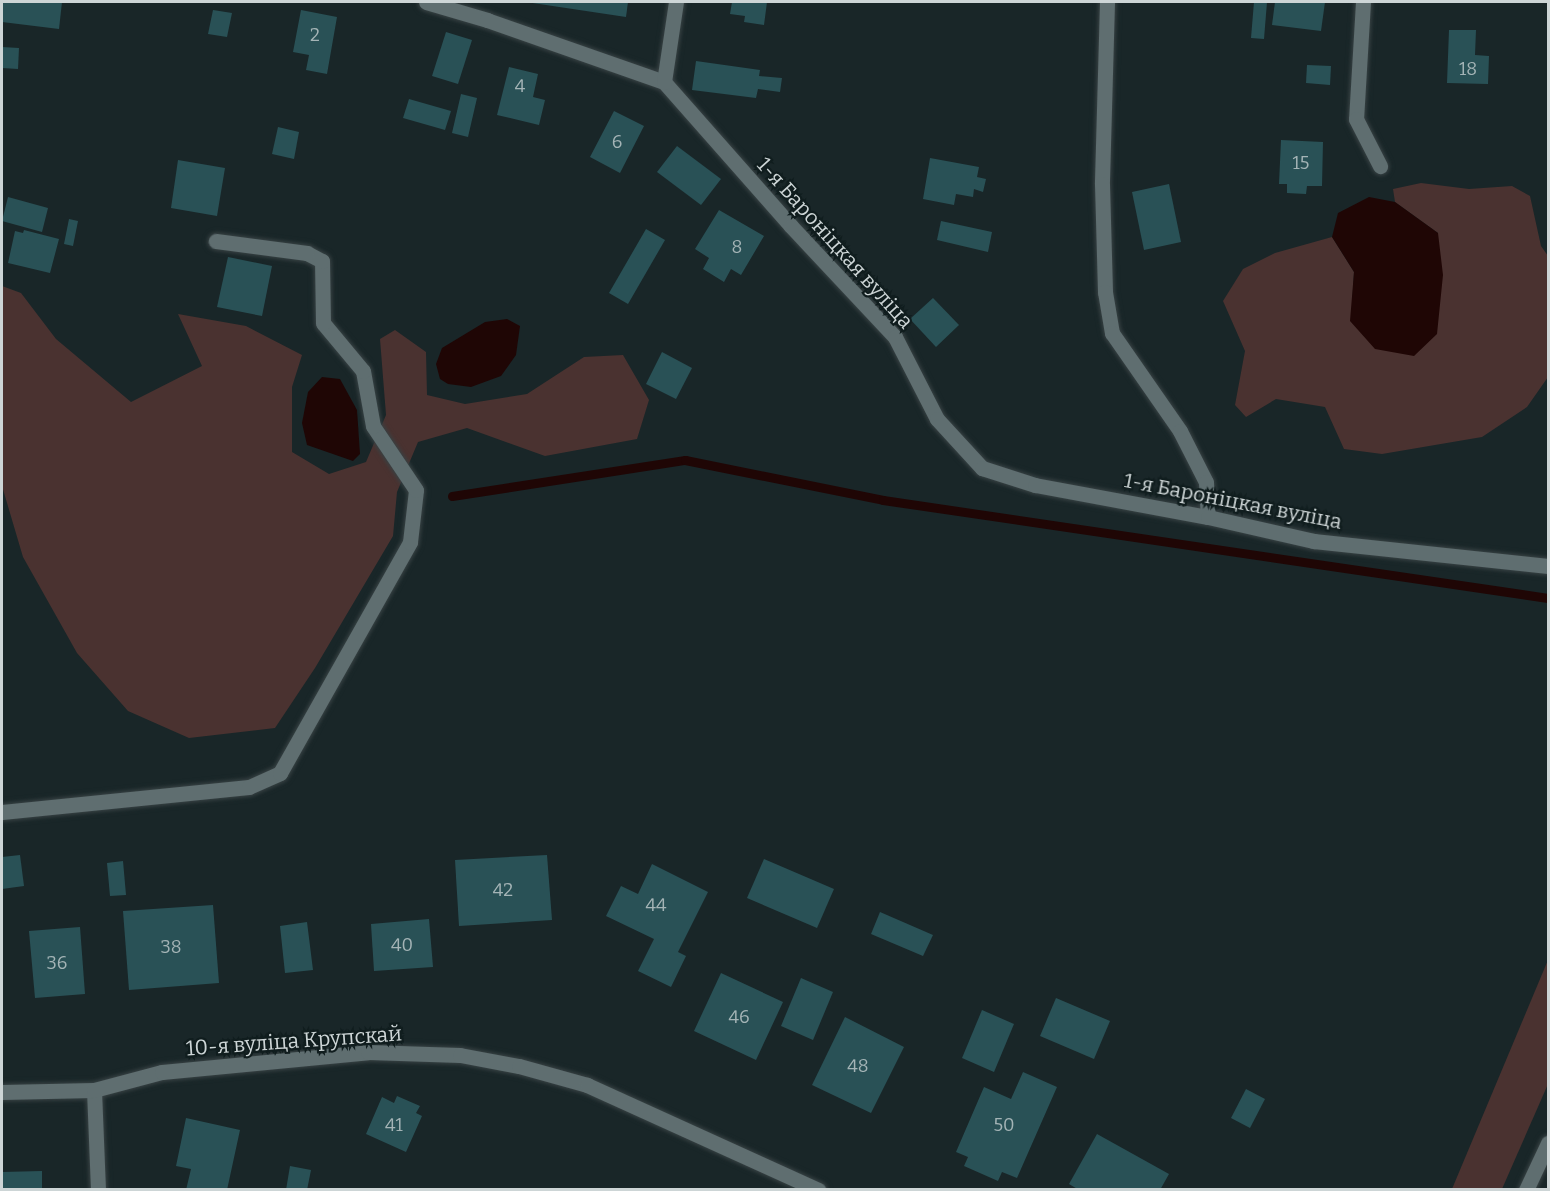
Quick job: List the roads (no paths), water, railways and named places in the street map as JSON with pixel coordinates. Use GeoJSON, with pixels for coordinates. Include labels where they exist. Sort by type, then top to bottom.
{"type":"FeatureCollection","features":[{"type":"Feature","properties":{"kind":"street","name":"1-я Бароніцкая вуліца"},"geometry":{"type":"LineString","coordinates":[[426,2],[487,20],[664,82],[791,226],[896,337],[937,419],[982,468],[1035,485],[1208,517],[1314,541],[1548,566]]}},
{"type":"Feature","properties":{"kind":"street"},"geometry":{"type":"LineString","coordinates":[[664,82],[676,2]]}},
{"type":"Feature","properties":{"kind":"street"},"geometry":{"type":"LineString","coordinates":[[1107,2],[1102,184],[1105,292],[1112,333],[1185,441],[1206,482],[1208,517]]}},
{"type":"Feature","properties":{"kind":"street"},"geometry":{"type":"LineString","coordinates":[[1363,2],[1356,119],[1380,166]]}},
{"type":"Feature","properties":{"kind":"street"},"geometry":{"type":"LineString","coordinates":[[2,812],[249,788],[280,773],[410,542],[416,490],[373,426],[363,371],[323,323],[322,261],[307,253],[216,241]]}},
{"type":"Feature","properties":{"kind":"street","name":"10-я вуліца Крупскай"},"geometry":{"type":"LineString","coordinates":[[2,1092],[94,1090],[162,1072],[368,1052],[460,1055],[519,1065],[586,1085],[818,1190]]}},
{"type":"Feature","properties":{"kind":"street"},"geometry":{"type":"LineString","coordinates":[[94,1090],[98,1190]]}},
{"type":"Feature","properties":{"kind":"street"},"geometry":{"type":"LineString","coordinates":[[1526,1190],[1548,1143]]}},
{"type":"Feature","properties":{"kind":"waterway"},"geometry":{"type":"LineString","coordinates":[[452,496],[685,460],[883,500],[1548,598]]}}]}
